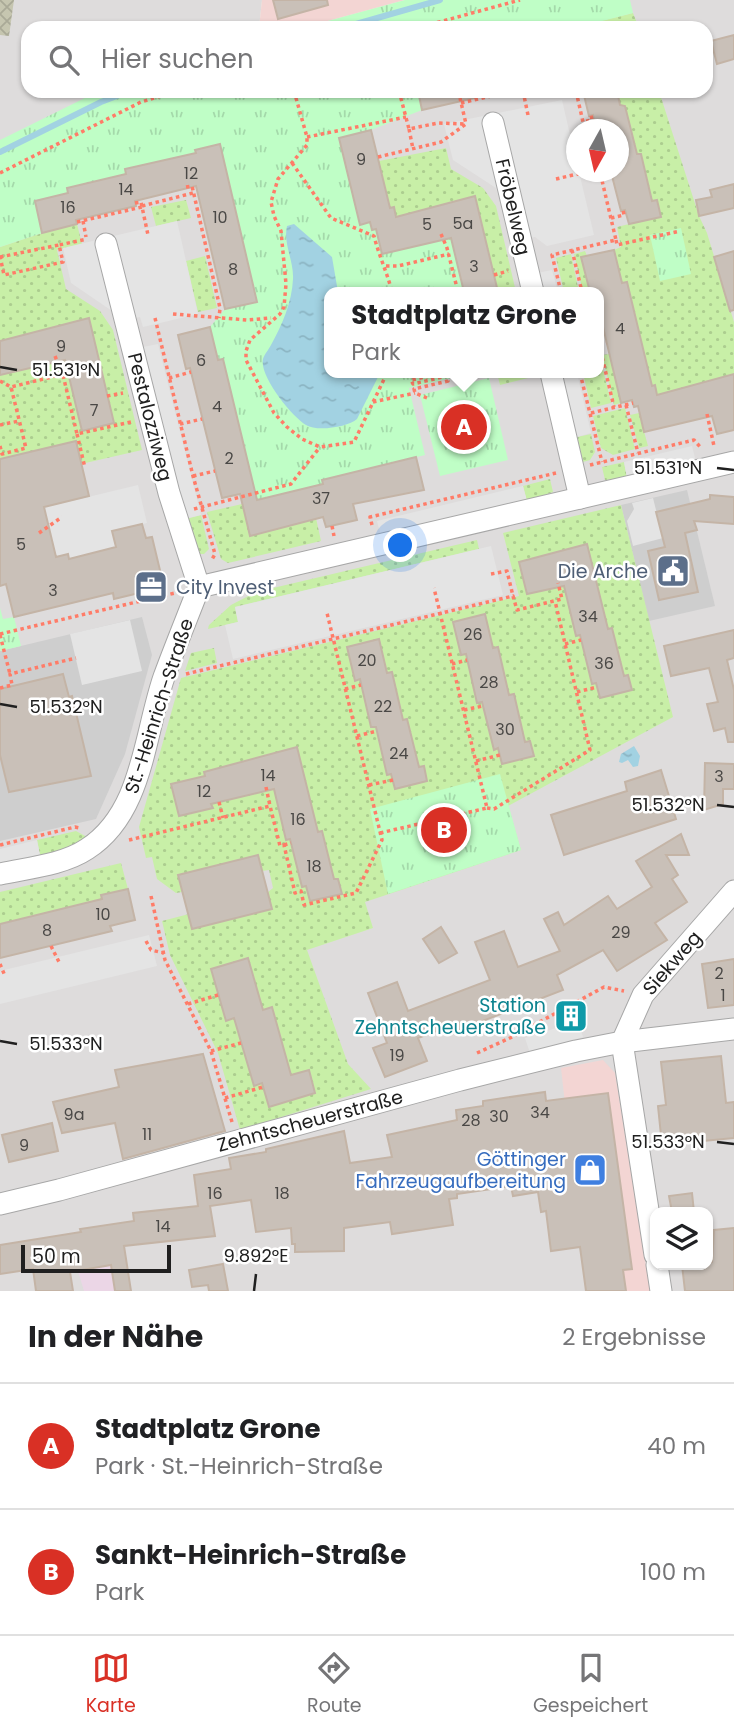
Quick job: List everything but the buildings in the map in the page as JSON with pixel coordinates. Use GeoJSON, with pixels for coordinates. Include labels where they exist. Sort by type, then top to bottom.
{"type":"FeatureCollection","features":[{"type":"Feature","properties":{"kind":"street","name":"Fröbelweg"},"geometry":{"type":"LineString","coordinates":[[493,123],[532,287]]}},
{"type":"Feature","properties":{"kind":"street","name":"Pestalozziweg"},"geometry":{"type":"LineString","coordinates":[[97,242],[150,418],[174,514],[198,587]]}},
{"type":"Feature","properties":{"kind":"street"},"geometry":{"type":"LineString","coordinates":[[552,378],[580,498]]}},
{"type":"Feature","properties":{"kind":"street"},"geometry":{"type":"LineString","coordinates":[[198,587],[734,462]]}},
{"type":"Feature","properties":{"kind":"street","name":"St.-Heinrich-Straße"},"geometry":{"type":"LineString","coordinates":[[0,874],[61,860],[86,851],[119,818],[132,792],[163,679],[198,587]]}},
{"type":"Feature","properties":{"kind":"street","name":"Siekweg"},"geometry":{"type":"LineString","coordinates":[[622,1042],[643,995],[734,891]]}},
{"type":"Feature","properties":{"kind":"street","name":"Zehntscheuerstraße"},"geometry":{"type":"LineString","coordinates":[[0,1204],[576,1051],[622,1042],[734,1029]]}},
{"type":"Feature","properties":{"kind":"street"},"geometry":{"type":"LineString","coordinates":[[622,1042],[650,1223]]}},
{"type":"Feature","properties":{"kind":"street"},"geometry":{"type":"LineString","coordinates":[[658,1270],[661,1291]]}},
{"type":"Feature","properties":{"kind":"path"},"geometry":{"type":"LineString","coordinates":[[443,21],[520,0]]}},
{"type":"Feature","properties":{"kind":"path"},"geometry":{"type":"LineString","coordinates":[[0,173],[141,102],[154,98]]}},
{"type":"Feature","properties":{"kind":"path"},"geometry":{"type":"LineString","coordinates":[[296,98],[307,145],[278,179],[271,202],[281,231],[286,284],[284,307],[280,314],[250,340],[246,351],[248,369],[260,385],[274,413],[302,439],[320,447],[354,442],[385,378]]}},
{"type":"Feature","properties":{"kind":"path"},"geometry":{"type":"LineString","coordinates":[[402,98],[413,149]]}},
{"type":"Feature","properties":{"kind":"path"},"geometry":{"type":"LineString","coordinates":[[461,103],[483,98]]}},
{"type":"Feature","properties":{"kind":"path"},"geometry":{"type":"LineString","coordinates":[[525,98],[528,114]]}},
{"type":"Feature","properties":{"kind":"path"},"geometry":{"type":"LineString","coordinates":[[578,98],[582,119]]}},
{"type":"Feature","properties":{"kind":"path"},"geometry":{"type":"LineString","coordinates":[[457,99],[460,99],[466,124]]}},
{"type":"Feature","properties":{"kind":"path"},"geometry":{"type":"LineString","coordinates":[[591,115],[592,119]]}},
{"type":"Feature","properties":{"kind":"path"},"geometry":{"type":"LineString","coordinates":[[307,137],[406,117]]}},
{"type":"Feature","properties":{"kind":"path"},"geometry":{"type":"LineString","coordinates":[[409,129],[438,123],[466,124]]}},
{"type":"Feature","properties":{"kind":"path"},"geometry":{"type":"LineString","coordinates":[[378,157],[441,142],[466,124]]}},
{"type":"Feature","properties":{"kind":"path"},"geometry":{"type":"LineString","coordinates":[[292,163],[331,218],[374,236],[391,287]]}},
{"type":"Feature","properties":{"kind":"path"},"geometry":{"type":"LineString","coordinates":[[556,179],[566,177]]}},
{"type":"Feature","properties":{"kind":"path"},"geometry":{"type":"LineString","coordinates":[[602,182],[617,245],[680,231]]}},
{"type":"Feature","properties":{"kind":"path"},"geometry":{"type":"LineString","coordinates":[[186,187],[191,186],[204,230],[217,283],[219,318]]}},
{"type":"Feature","properties":{"kind":"path"},"geometry":{"type":"LineString","coordinates":[[77,222],[193,194]]}},
{"type":"Feature","properties":{"kind":"path"},"geometry":{"type":"LineString","coordinates":[[135,204],[141,202],[149,235]]}},
{"type":"Feature","properties":{"kind":"path"},"geometry":{"type":"LineString","coordinates":[[611,218],[624,215],[623,210]]}},
{"type":"Feature","properties":{"kind":"path"},"geometry":{"type":"LineString","coordinates":[[59,245],[63,262],[2,276],[0,257],[59,245],[97,242],[83,221]]}},
{"type":"Feature","properties":{"kind":"path"},"geometry":{"type":"LineString","coordinates":[[441,234],[450,250],[457,287]]}},
{"type":"Feature","properties":{"kind":"path"},"geometry":{"type":"LineString","coordinates":[[560,287],[552,255],[616,240]]}},
{"type":"Feature","properties":{"kind":"path"},"geometry":{"type":"LineString","coordinates":[[386,266],[398,266],[450,250]]}},
{"type":"Feature","properties":{"kind":"path"},"geometry":{"type":"LineString","coordinates":[[572,250],[581,287]]}},
{"type":"Feature","properties":{"kind":"path"},"geometry":{"type":"LineString","coordinates":[[173,314],[247,320],[273,318]]}},
{"type":"Feature","properties":{"kind":"path"},"geometry":{"type":"LineString","coordinates":[[0,688],[12,685],[0,634],[198,587],[215,554],[193,476],[155,318]]}},
{"type":"Feature","properties":{"kind":"path"},"geometry":{"type":"LineString","coordinates":[[55,356],[65,374],[85,468]]}},
{"type":"Feature","properties":{"kind":"path"},"geometry":{"type":"LineString","coordinates":[[604,365],[614,407]]}},
{"type":"Feature","properties":{"kind":"path"},"geometry":{"type":"LineString","coordinates":[[169,378],[191,372]]}},
{"type":"Feature","properties":{"kind":"path"},"geometry":{"type":"LineString","coordinates":[[0,382],[10,387],[65,374]]}},
{"type":"Feature","properties":{"kind":"path"},"geometry":{"type":"LineString","coordinates":[[420,378],[411,380],[412,384],[438,378]]}},
{"type":"Feature","properties":{"kind":"path"},"geometry":{"type":"LineString","coordinates":[[415,393],[414,389],[448,381],[447,378]]}},
{"type":"Feature","properties":{"kind":"path"},"geometry":{"type":"LineString","coordinates":[[581,378],[602,462]]}},
{"type":"Feature","properties":{"kind":"path"},"geometry":{"type":"LineString","coordinates":[[0,446],[2,454],[26,448],[10,387]]}},
{"type":"Feature","properties":{"kind":"path"},"geometry":{"type":"LineString","coordinates":[[373,402],[415,393],[427,398]]}},
{"type":"Feature","properties":{"kind":"path"},"geometry":{"type":"LineString","coordinates":[[590,413],[633,403]]}},
{"type":"Feature","properties":{"kind":"path"},"geometry":{"type":"LineString","coordinates":[[626,405],[638,453]]}},
{"type":"Feature","properties":{"kind":"path"},"geometry":{"type":"LineString","coordinates":[[77,434],[150,418]]}},
{"type":"Feature","properties":{"kind":"path"},"geometry":{"type":"LineString","coordinates":[[180,424],[202,419]]}},
{"type":"Feature","properties":{"kind":"path"},"geometry":{"type":"LineString","coordinates":[[0,425],[19,421]]}},
{"type":"Feature","properties":{"kind":"path"},"geometry":{"type":"LineString","coordinates":[[174,514],[291,484],[320,447]]}},
{"type":"Feature","properties":{"kind":"path"},"geometry":{"type":"LineString","coordinates":[[193,476],[215,471]]}},
{"type":"Feature","properties":{"kind":"path"},"geometry":{"type":"LineString","coordinates":[[39,533],[62,517]]}},
{"type":"Feature","properties":{"kind":"path"},"geometry":{"type":"LineString","coordinates":[[491,574],[507,570],[517,610],[562,599],[558,583]]}},
{"type":"Feature","properties":{"kind":"path"},"geometry":{"type":"LineString","coordinates":[[434,588],[487,808]]}},
{"type":"Feature","properties":{"kind":"path"},"geometry":{"type":"LineString","coordinates":[[163,679],[513,596]]}},
{"type":"Feature","properties":{"kind":"path"},"geometry":{"type":"LineString","coordinates":[[380,833],[487,808],[494,809],[590,750],[555,601]]}},
{"type":"Feature","properties":{"kind":"path"},"geometry":{"type":"LineString","coordinates":[[301,891],[304,905],[356,893],[382,840],[327,613]]}},
{"type":"Feature","properties":{"kind":"path"},"geometry":{"type":"LineString","coordinates":[[565,644],[581,640]]}},
{"type":"Feature","properties":{"kind":"path"},"geometry":{"type":"LineString","coordinates":[[10,674],[76,658]]}},
{"type":"Feature","properties":{"kind":"path"},"geometry":{"type":"LineString","coordinates":[[453,664],[467,660]]}},
{"type":"Feature","properties":{"kind":"path"},"geometry":{"type":"LineString","coordinates":[[345,689],[361,685]]}},
{"type":"Feature","properties":{"kind":"path"},"geometry":{"type":"LineString","coordinates":[[577,692],[597,687]]}},
{"type":"Feature","properties":{"kind":"path"},"geometry":{"type":"LineString","coordinates":[[464,710],[483,706]]}},
{"type":"Feature","properties":{"kind":"path"},"geometry":{"type":"LineString","coordinates":[[357,736],[377,732]]}},
{"type":"Feature","properties":{"kind":"path"},"geometry":{"type":"LineString","coordinates":[[476,761],[500,755]]}},
{"type":"Feature","properties":{"kind":"path"},"geometry":{"type":"LineString","coordinates":[[369,785],[393,780]]}},
{"type":"Feature","properties":{"kind":"path"},"geometry":{"type":"LineString","coordinates":[[265,787],[280,846],[291,844]]}},
{"type":"Feature","properties":{"kind":"path"},"geometry":{"type":"LineString","coordinates":[[219,802],[223,818]]}},
{"type":"Feature","properties":{"kind":"path"},"geometry":{"type":"LineString","coordinates":[[129,840],[270,806]]}},
{"type":"Feature","properties":{"kind":"path"},"geometry":{"type":"LineString","coordinates":[[0,845],[75,827],[106,833]]}},
{"type":"Feature","properties":{"kind":"path"},"geometry":{"type":"LineString","coordinates":[[284,845],[295,892],[307,890]]}},
{"type":"Feature","properties":{"kind":"path"},"geometry":{"type":"LineString","coordinates":[[151,896],[164,953],[211,1051],[236,1141]]}},
{"type":"Feature","properties":{"kind":"path"},"geometry":{"type":"LineString","coordinates":[[146,941],[151,950],[164,953]]}},
{"type":"Feature","properties":{"kind":"path"},"geometry":{"type":"LineString","coordinates":[[51,946],[59,962]]}},
{"type":"Feature","properties":{"kind":"path"},"geometry":{"type":"LineString","coordinates":[[0,964],[5,976]]}},
{"type":"Feature","properties":{"kind":"path"},"geometry":{"type":"LineString","coordinates":[[460,1080],[458,1061],[510,1038],[604,986],[643,995]]}},
{"type":"Feature","properties":{"kind":"path"},"geometry":{"type":"LineString","coordinates":[[188,1004],[218,995]]}},
{"type":"Feature","properties":{"kind":"path"},"geometry":{"type":"LineString","coordinates":[[211,1051],[241,1043]]}},
{"type":"Feature","properties":{"kind":"path"},"geometry":{"type":"LineString","coordinates":[[225,1098],[263,1087]]}},
{"type":"Feature","properties":{"kind":"shaded area"},"geometry":{"type":"Polygon","coordinates":[[[0,0],[262,0],[260,21],[21,21],[21,98],[713,98],[713,21],[328,21],[407,0],[734,0],[734,1291],[0,1291],[0,0]]]}},
{"type":"Feature","properties":{"kind":"shaded area"},"geometry":{"type":"Polygon","coordinates":[[[0,0],[14,0],[9,36],[0,35],[0,0]]]}},
{"type":"Feature","properties":{"kind":"shaded area"},"geometry":{"type":"Polygon","coordinates":[[[262,0],[405,0],[328,21],[260,21],[262,0]]]}},
{"type":"Feature","properties":{"kind":"shaded area"},"geometry":{"type":"Polygon","coordinates":[[[562,100],[566,119],[566,182],[581,182],[594,235],[547,246],[535,237],[512,241],[496,188],[453,160],[444,124],[562,100]]]}},
{"type":"Feature","properties":{"kind":"shaded area"},"geometry":{"type":"Polygon","coordinates":[[[177,221],[198,314],[143,327],[140,317],[117,322],[112,311],[71,283],[63,248],[177,221]]]}},
{"type":"Feature","properties":{"kind":"shaded area"},"geometry":{"type":"Polygon","coordinates":[[[552,270],[557,287],[541,287],[537,273],[552,270]]]}},
{"type":"Feature","properties":{"kind":"shaded area"},"geometry":{"type":"Polygon","coordinates":[[[158,344],[201,515],[185,519],[143,347],[158,344]]]}},
{"type":"Feature","properties":{"kind":"shaded area"},"geometry":{"type":"Polygon","coordinates":[[[562,378],[578,378],[591,433],[577,437],[562,378]]]}},
{"type":"Feature","properties":{"kind":"shaded area"},"geometry":{"type":"Polygon","coordinates":[[[692,446],[696,462],[627,478],[624,462],[692,446]]]}},
{"type":"Feature","properties":{"kind":"shaded area"},"geometry":{"type":"Polygon","coordinates":[[[138,485],[147,523],[113,531],[118,554],[47,564],[34,510],[138,485]]]}},
{"type":"Feature","properties":{"kind":"shaded area"},"geometry":{"type":"Polygon","coordinates":[[[523,486],[527,501],[381,536],[377,521],[523,486]]]}},
{"type":"Feature","properties":{"kind":"shaded area"},"geometry":{"type":"Polygon","coordinates":[[[687,490],[715,606],[649,621],[621,505],[687,490]]]}},
{"type":"Feature","properties":{"kind":"shaded area"},"geometry":{"type":"Polygon","coordinates":[[[653,498],[663,538],[633,546],[627,521],[634,509],[632,503],[653,498]]]}},
{"type":"Feature","properties":{"kind":"shaded area"},"geometry":{"type":"Polygon","coordinates":[[[491,546],[503,595],[233,659],[225,625],[238,622],[235,607],[491,546]]]}},
{"type":"Feature","properties":{"kind":"shaded area"},"geometry":{"type":"Polygon","coordinates":[[[142,617],[152,655],[125,754],[96,819],[0,841],[0,651],[142,617]]]}},
{"type":"Feature","properties":{"kind":"shaded area"},"geometry":{"type":"Polygon","coordinates":[[[130,620],[142,671],[82,685],[70,634],[130,620]]]}},
{"type":"Feature","properties":{"kind":"shaded area"},"geometry":{"type":"Polygon","coordinates":[[[37,840],[40,855],[0,865],[0,849],[37,840]]]}},
{"type":"Feature","properties":{"kind":"shaded area"},"geometry":{"type":"Polygon","coordinates":[[[149,935],[157,966],[0,1004],[0,971],[149,935]]]}},
{"type":"Feature","properties":{"kind":"shaded area"},"geometry":{"type":"Polygon","coordinates":[[[578,1021],[583,1037],[530,1053],[525,1038],[578,1021]]]}},
{"type":"Feature","properties":{"kind":"shaded area","name":"Göttinger Fahrzeugaufbereitung"},"geometry":{"type":"Polygon","coordinates":[[[603,1060],[615,1073],[650,1291],[586,1291],[561,1068],[603,1060]]]}},
{"type":"Feature","properties":{"kind":"shaded area"},"geometry":{"type":"Polygon","coordinates":[[[127,1263],[131,1291],[84,1291],[78,1271],[127,1263]]]}},
{"type":"Feature","properties":{"kind":"green space"},"geometry":{"type":"Polygon","coordinates":[[[405,0],[630,0],[633,13],[602,21],[328,21],[405,0]]]}},
{"type":"Feature","properties":{"kind":"green space"},"geometry":{"type":"Polygon","coordinates":[[[633,13],[636,21],[600,21],[633,13]]]}},
{"type":"Feature","properties":{"kind":"green space"},"geometry":{"type":"Polygon","coordinates":[[[85,98],[419,98],[422,110],[339,139],[360,224],[370,222],[376,229],[382,254],[441,241],[450,235],[463,287],[324,287],[324,378],[451,378],[409,388],[425,455],[323,480],[323,484],[257,500],[210,327],[225,309],[257,301],[220,145],[195,150],[197,157],[67,188],[68,193],[35,200],[42,233],[0,247],[0,140],[85,98]]]}},
{"type":"Feature","properties":{"kind":"green space"},"geometry":{"type":"Polygon","coordinates":[[[618,98],[661,98],[699,216],[707,233],[734,322],[734,374],[712,380],[713,386],[694,386],[657,395],[655,386],[652,386],[627,282],[622,283],[614,250],[621,247],[617,227],[661,216],[657,201],[652,201],[641,154],[637,154],[625,106],[620,107],[618,98]]]}},
{"type":"Feature","properties":{"kind":"green space"},"geometry":{"type":"Polygon","coordinates":[[[371,130],[379,161],[446,148],[451,169],[483,188],[496,206],[515,287],[463,287],[450,235],[441,240],[382,254],[360,225],[339,138],[371,130]]]}},
{"type":"Feature","properties":{"kind":"green space"},"geometry":{"type":"Polygon","coordinates":[[[186,200],[191,218],[156,226],[151,207],[186,200]]]}},
{"type":"Feature","properties":{"kind":"green space"},"geometry":{"type":"Polygon","coordinates":[[[77,224],[82,244],[57,250],[66,289],[100,311],[113,330],[142,450],[81,464],[75,441],[0,459],[0,247],[77,224]]]}},
{"type":"Feature","properties":{"kind":"green space"},"geometry":{"type":"Polygon","coordinates":[[[681,228],[691,274],[660,281],[650,235],[681,228]]]}},
{"type":"Feature","properties":{"kind":"green space"},"geometry":{"type":"Polygon","coordinates":[[[585,251],[587,256],[582,258],[589,287],[582,287],[574,254],[585,251]]]}},
{"type":"Feature","properties":{"kind":"green space"},"geometry":{"type":"Polygon","coordinates":[[[571,254],[578,287],[563,287],[556,258],[571,254]]]}},
{"type":"Feature","properties":{"kind":"green space"},"geometry":{"type":"Polygon","coordinates":[[[205,256],[217,308],[198,312],[186,261],[205,256]]]}},
{"type":"Feature","properties":{"kind":"green space"},"geometry":{"type":"Polygon","coordinates":[[[609,354],[621,403],[614,405],[604,363],[604,355],[609,354]]]}},
{"type":"Feature","properties":{"kind":"green space"},"geometry":{"type":"Polygon","coordinates":[[[604,373],[611,403],[591,408],[584,378],[604,378],[604,373]]]}},
{"type":"Feature","properties":{"kind":"green space"},"geometry":{"type":"Polygon","coordinates":[[[489,378],[508,460],[440,476],[420,395],[489,378]]]}},
{"type":"Feature","properties":{"kind":"green space"},"geometry":{"type":"Polygon","coordinates":[[[498,378],[528,378],[500,385],[498,378]]]}},
{"type":"Feature","properties":{"kind":"green space"},"geometry":{"type":"Polygon","coordinates":[[[625,408],[635,449],[613,455],[601,448],[593,416],[625,408]]]}},
{"type":"Feature","properties":{"kind":"green space"},"geometry":{"type":"Polygon","coordinates":[[[639,413],[648,446],[639,448],[630,415],[639,413]]]}},
{"type":"Feature","properties":{"kind":"green space"},"geometry":{"type":"Polygon","coordinates":[[[591,434],[595,452],[590,460],[583,462],[577,437],[591,434]]]}},
{"type":"Feature","properties":{"kind":"green space"},"geometry":{"type":"Polygon","coordinates":[[[624,462],[627,478],[605,480],[602,467],[624,462]]]}},
{"type":"Feature","properties":{"kind":"green space"},"geometry":{"type":"Polygon","coordinates":[[[550,479],[553,492],[527,501],[523,486],[550,479]]]}},
{"type":"Feature","properties":{"kind":"green space"},"geometry":{"type":"Polygon","coordinates":[[[242,504],[250,536],[316,518],[321,541],[228,563],[221,559],[207,512],[242,504]]]}},
{"type":"Feature","properties":{"kind":"green space"},"geometry":{"type":"Polygon","coordinates":[[[621,505],[673,717],[508,806],[521,850],[365,902],[373,928],[307,950],[348,1064],[371,1089],[240,1130],[218,1053],[170,955],[162,921],[189,914],[193,929],[271,909],[267,893],[273,888],[269,870],[262,871],[257,855],[179,875],[182,892],[176,893],[157,879],[152,857],[146,858],[139,827],[181,678],[519,596],[503,533],[621,505]]]}},
{"type":"Feature","properties":{"kind":"green space"},"geometry":{"type":"Polygon","coordinates":[[[201,515],[209,549],[204,554],[198,554],[185,519],[201,515]]]}},
{"type":"Feature","properties":{"kind":"green space"},"geometry":{"type":"Polygon","coordinates":[[[477,540],[479,549],[235,607],[238,622],[208,629],[231,605],[256,592],[477,540]]]}},
{"type":"Feature","properties":{"kind":"green space"},"geometry":{"type":"Polygon","coordinates":[[[0,608],[3,619],[14,617],[21,646],[0,651],[0,608]]]}},
{"type":"Feature","properties":{"kind":"green space"},"geometry":{"type":"Polygon","coordinates":[[[214,648],[217,663],[185,671],[191,653],[214,648]]]}},
{"type":"Feature","properties":{"kind":"green space"},"geometry":{"type":"Polygon","coordinates":[[[500,774],[521,850],[388,894],[370,809],[500,774]]]}},
{"type":"Feature","properties":{"kind":"green space"},"geometry":{"type":"Polygon","coordinates":[[[76,831],[87,837],[68,848],[40,855],[37,840],[76,831]]]}},
{"type":"Feature","properties":{"kind":"green space"},"geometry":{"type":"Polygon","coordinates":[[[121,863],[128,889],[102,895],[102,899],[0,924],[0,892],[121,863]]]}},
{"type":"Feature","properties":{"kind":"water"},"geometry":{"type":"Polygon","coordinates":[[[294,224],[332,257],[337,287],[324,287],[324,378],[378,378],[357,419],[340,426],[317,428],[300,421],[271,385],[263,366],[264,357],[283,321],[291,296],[293,272],[287,246],[287,226],[294,224]]]}},
{"type":"Feature","properties":{"kind":"water"},"geometry":{"type":"Polygon","coordinates":[[[634,746],[640,756],[638,766],[633,767],[628,760],[619,762],[621,754],[634,746]]]}},
{"type":"Feature","properties":{"kind":"waterway"},"geometry":{"type":"LineString","coordinates":[[366,21],[440,0]]}},
{"type":"Feature","properties":{"kind":"waterway"},"geometry":{"type":"LineString","coordinates":[[0,152],[112,98]]}},
{"type":"Feature","properties":{"kind":"place","name":"Stadtplatz Grone"},"geometry":{"type":"Point","coordinates":[464,427]}},
{"type":"Feature","properties":{"kind":"place","name":"Die Arche"},"geometry":{"type":"Point","coordinates":[673,571]}},
{"type":"Feature","properties":{"kind":"place","name":"City Invest"},"geometry":{"type":"Point","coordinates":[151,587]}},
{"type":"Feature","properties":{"kind":"place","name":"Sankt-Heinrich-Straße"},"geometry":{"type":"Point","coordinates":[444,830]}},
{"type":"Feature","properties":{"kind":"place","name":"Station Zehntscheuerstraße"},"geometry":{"type":"Point","coordinates":[571,1016]}},
{"type":"Feature","properties":{"kind":"place","name":"Göttinger Fahrzeugaufbereitung"},"geometry":{"type":"Point","coordinates":[590,1170]}}]}
